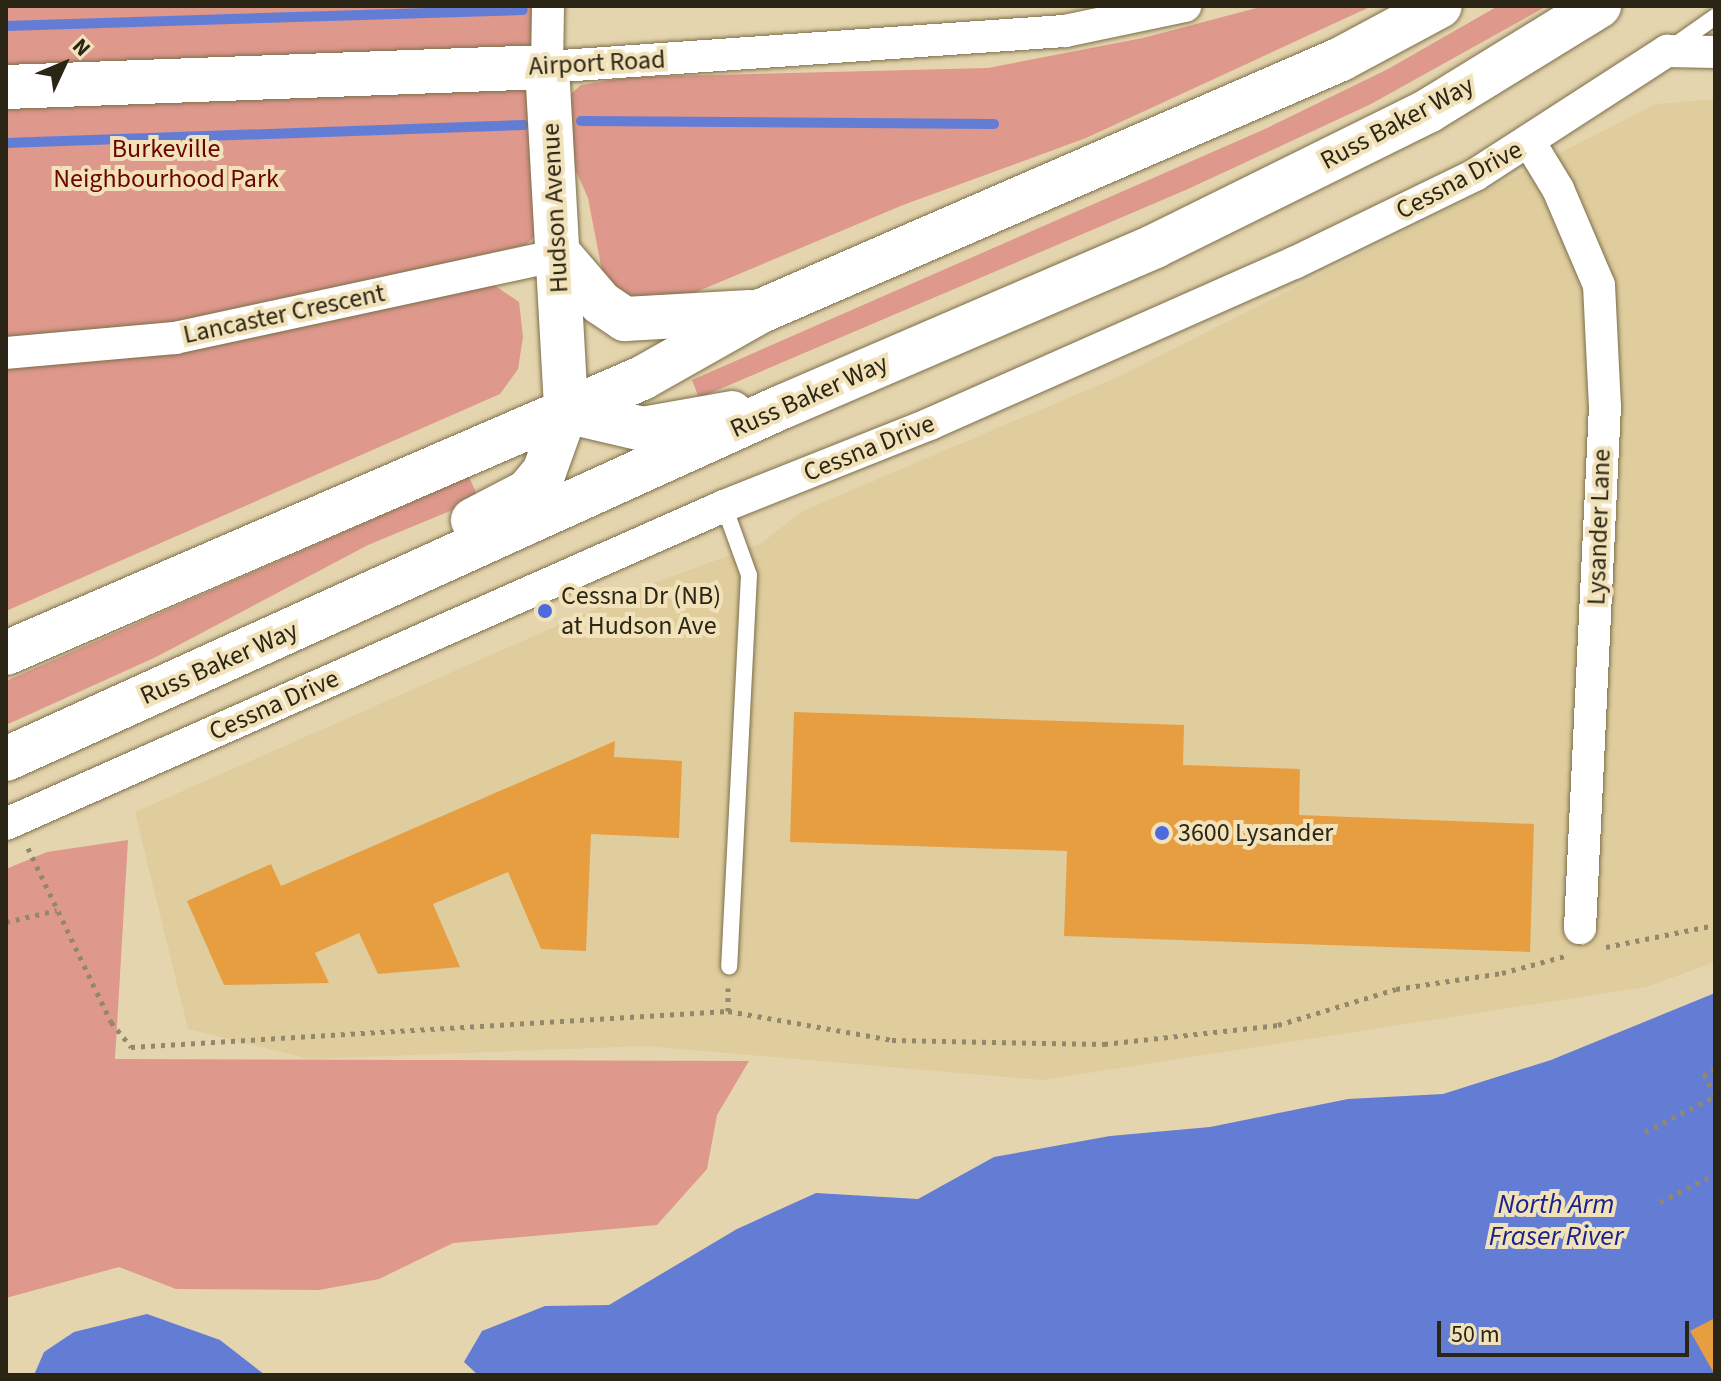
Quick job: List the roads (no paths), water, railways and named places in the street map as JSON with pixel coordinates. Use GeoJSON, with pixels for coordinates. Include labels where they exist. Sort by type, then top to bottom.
{"type":"FeatureCollection","features":[{"type":"Feature","properties":{"kind":"main road"},"geometry":{"type":"LineString","coordinates":[[6,653],[642,378],[761,311],[1341,59],[1440,6]]}},
{"type":"Feature","properties":{"kind":"main road","name":"Russ Baker Way"},"geometry":{"type":"LineString","coordinates":[[6,759],[784,406],[1170,239],[1428,111],[1599,6]]}},
{"type":"Feature","properties":{"kind":"main road","name":"Airport Road"},"geometry":{"type":"LineString","coordinates":[[6,87],[547,67]]}},
{"type":"Feature","properties":{"kind":"main road","name":"Hudson Avenue"},"geometry":{"type":"LineString","coordinates":[[547,67],[560,255],[566,411]]}},
{"type":"Feature","properties":{"kind":"main road"},"geometry":{"type":"LineString","coordinates":[[560,255],[601,303],[625,319],[761,311]]}},
{"type":"Feature","properties":{"kind":"main road"},"geometry":{"type":"LineString","coordinates":[[566,411],[643,429],[784,406]]}},
{"type":"Feature","properties":{"kind":"main road"},"geometry":{"type":"LineString","coordinates":[[169,683],[265,617],[527,492],[544,472],[566,411]]}},
{"type":"Feature","properties":{"kind":"street","name":"Hudson Avenue"},"geometry":{"type":"LineString","coordinates":[[547,67],[548,6]]}},
{"type":"Feature","properties":{"kind":"street","name":"Airport Road"},"geometry":{"type":"LineString","coordinates":[[547,67],[1050,33],[1185,6]]}},
{"type":"Feature","properties":{"kind":"street"},"geometry":{"type":"LineString","coordinates":[[1667,51],[1715,52]]}},
{"type":"Feature","properties":{"kind":"street","name":"Cessna Drive"},"geometry":{"type":"LineString","coordinates":[[6,824],[724,506],[930,424],[1294,263],[1475,175],[1530,143],[1667,51]]}},
{"type":"Feature","properties":{"kind":"street","name":"Lysander Lane"},"geometry":{"type":"LineString","coordinates":[[1530,143],[1558,189],[1599,285],[1605,406],[1585,943]]}},
{"type":"Feature","properties":{"kind":"street","name":"Lancaster Crescent"},"geometry":{"type":"LineString","coordinates":[[6,353],[175,338],[560,255]]}},
{"type":"Feature","properties":{"kind":"lane"},"geometry":{"type":"LineString","coordinates":[[1667,51],[1715,17]]}},
{"type":"Feature","properties":{"kind":"lane"},"geometry":{"type":"LineString","coordinates":[[724,506],[749,575],[729,966]]}},
{"type":"Feature","properties":{"kind":"water","name":"North Arm Fraser River"},"geometry":{"type":"Polygon","coordinates":[[[1715,993],[1715,1375],[478,1375],[464,1362],[482,1331],[545,1306],[609,1305],[737,1229],[816,1193],[918,1199],[994,1157],[1110,1136],[1210,1127],[1348,1099],[1443,1094],[1551,1060],[1715,993]]]}},
{"type":"Feature","properties":{"kind":"water"},"geometry":{"type":"Polygon","coordinates":[[[147,1314],[220,1340],[265,1375],[34,1375],[44,1352],[74,1332],[147,1314]]]}},
{"type":"Feature","properties":{"kind":"waterway"},"geometry":{"type":"LineString","coordinates":[[6,26],[523,10]]}},
{"type":"Feature","properties":{"kind":"waterway"},"geometry":{"type":"LineString","coordinates":[[581,121],[994,124]]}},
{"type":"Feature","properties":{"kind":"waterway"},"geometry":{"type":"LineString","coordinates":[[6,143],[524,125]]}},
{"type":"Feature","properties":{"kind":"place","name":"Cessna Dr (NB) at Hudson Ave"},"geometry":{"type":"Point","coordinates":[545,611]}},
{"type":"Feature","properties":{"kind":"place","name":"3600 Lysander"},"geometry":{"type":"Point","coordinates":[1162,833]}},
{"type":"Feature","properties":{"kind":"park label","name":"Burkeville Neighbourhood Park"},"geometry":{"type":"Point","coordinates":[166,164]}}]}
